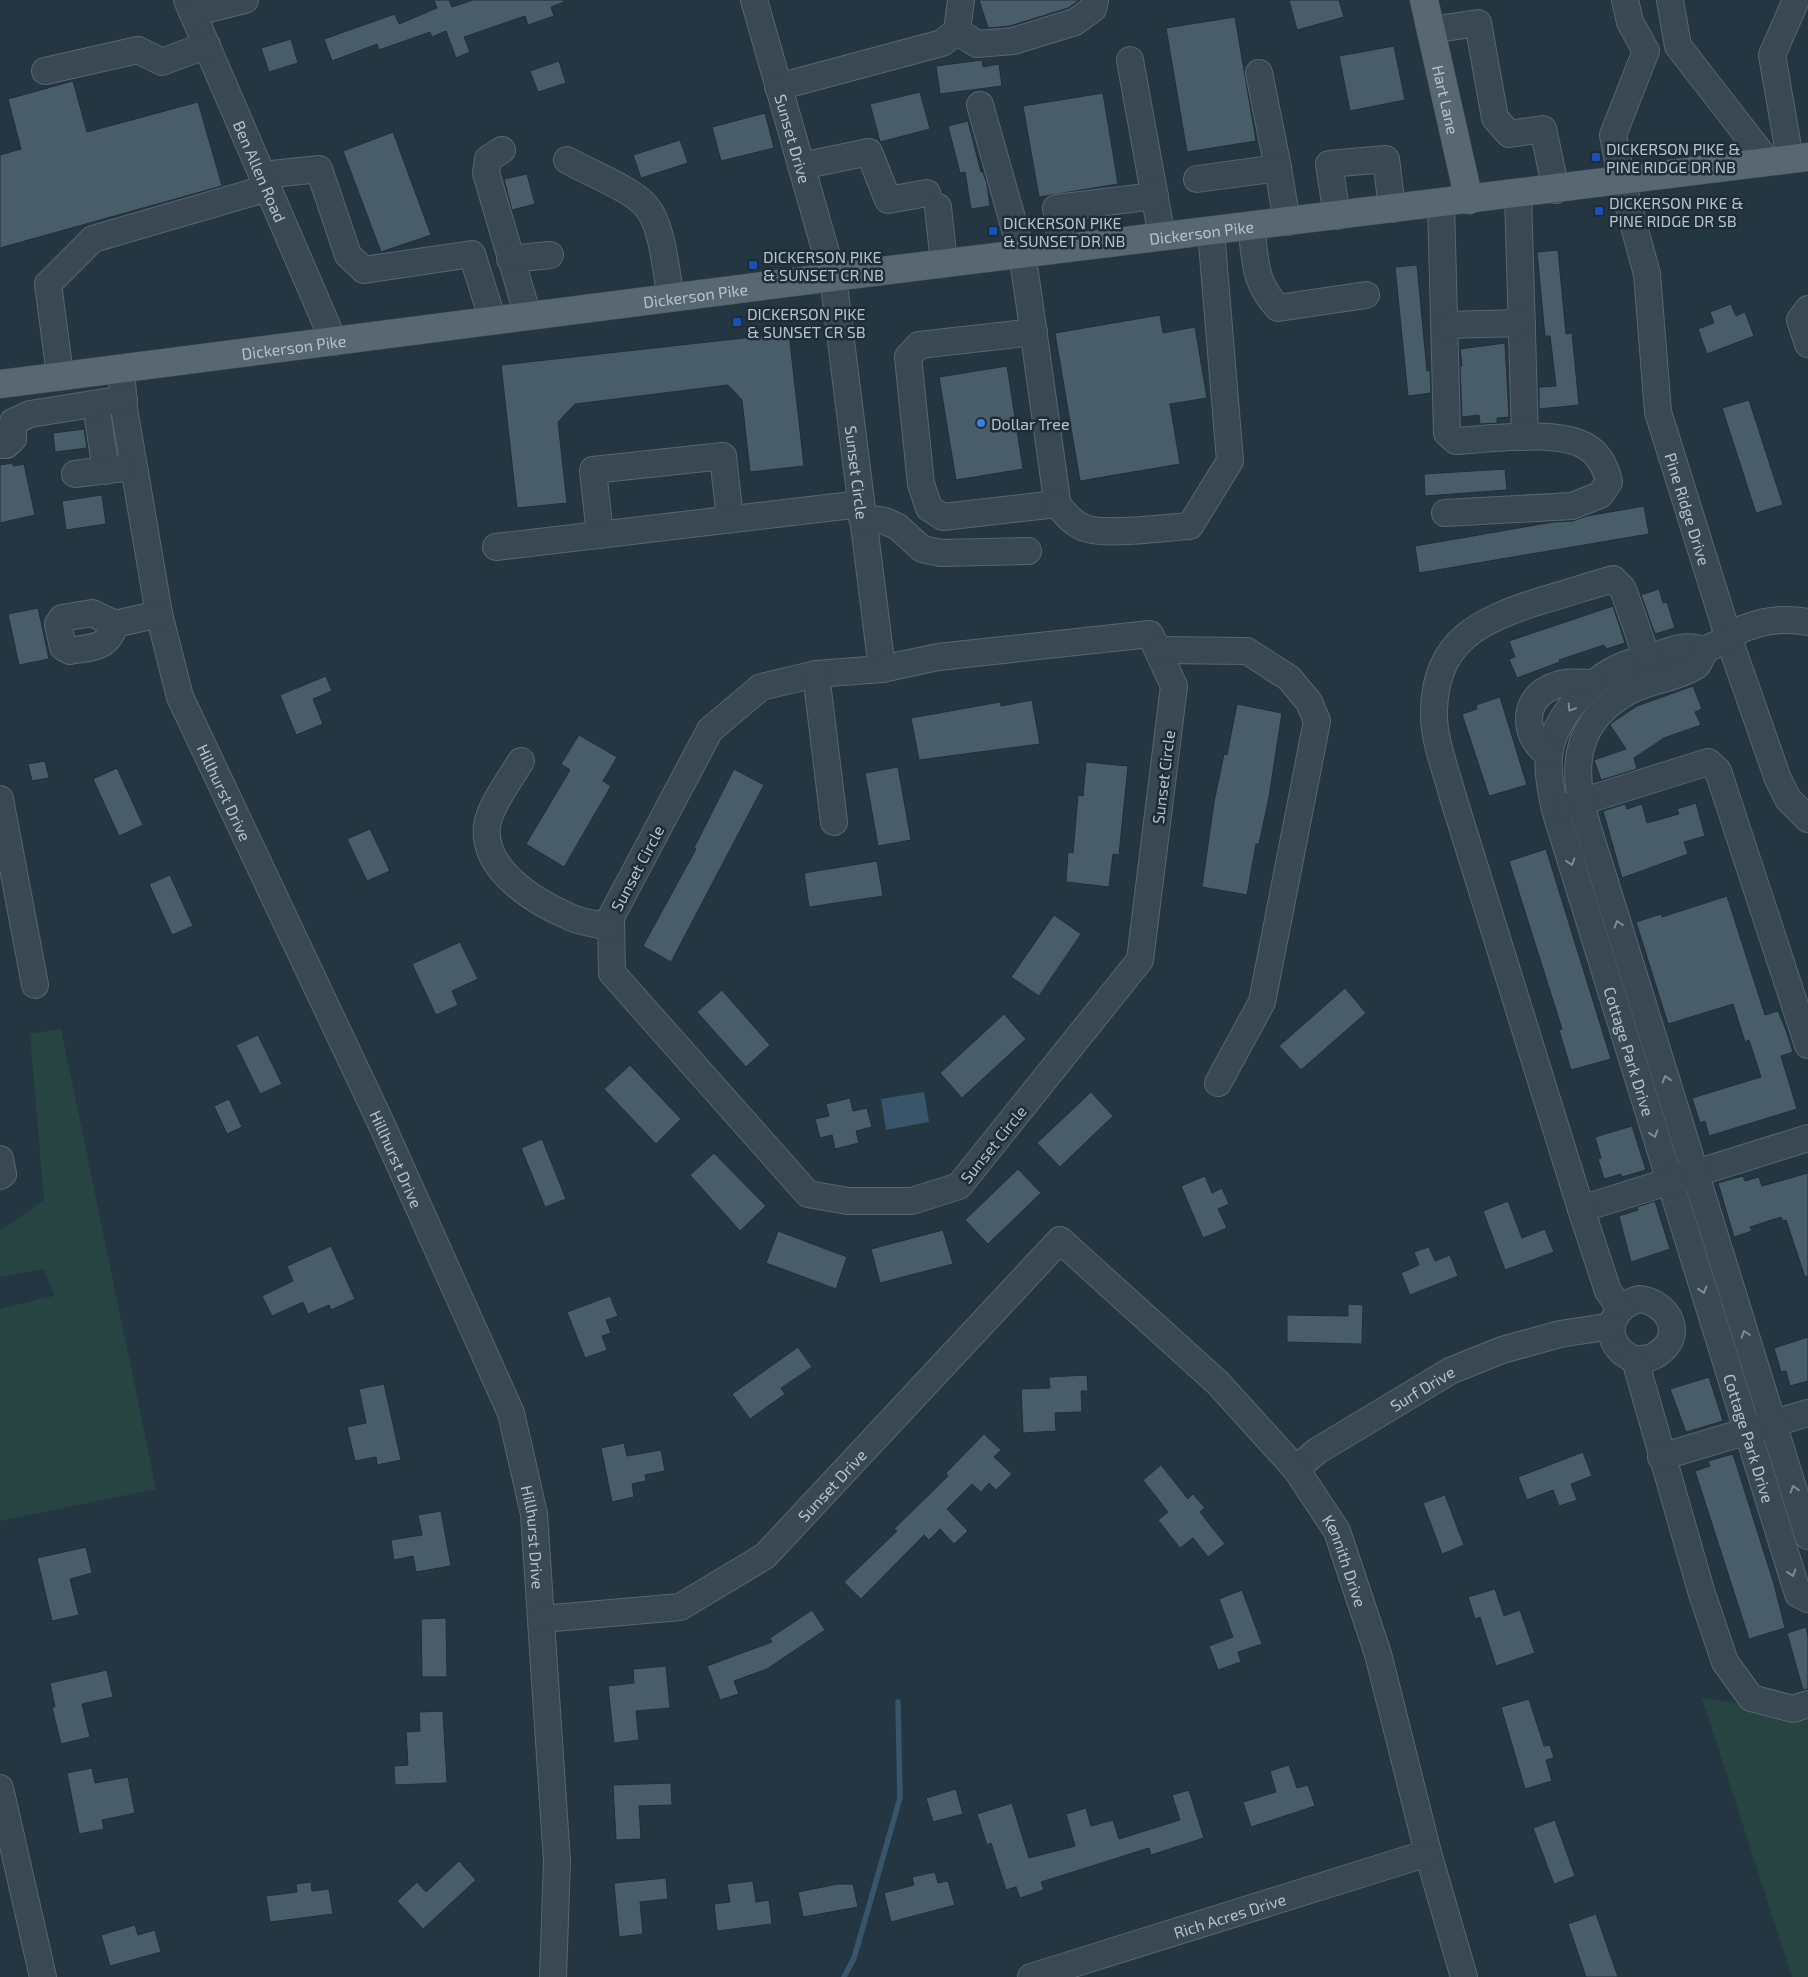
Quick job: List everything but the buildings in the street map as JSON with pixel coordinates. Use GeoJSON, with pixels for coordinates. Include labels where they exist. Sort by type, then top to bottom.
{"type":"FeatureCollection","features":[{"type":"Feature","properties":{"kind":"main road","name":"Hart Lane"},"geometry":{"type":"LineString","coordinates":[[1424,0],[1469,200]]}},
{"type":"Feature","properties":{"kind":"main road","name":"Dickerson Pike"},"geometry":{"type":"LineString","coordinates":[[0,384],[832,276],[1622,182],[1789,159]]}},
{"type":"Feature","properties":{"kind":"street"},"geometry":{"type":"LineString","coordinates":[[190,6],[245,0]]}},
{"type":"Feature","properties":{"kind":"street","name":"Sunset Drive"},"geometry":{"type":"LineString","coordinates":[[754,0],[832,276]]}},
{"type":"Feature","properties":{"kind":"street"},"geometry":{"type":"LineString","coordinates":[[778,87],[942,43],[957,31],[961,0]]}},
{"type":"Feature","properties":{"kind":"street"},"geometry":{"type":"LineString","coordinates":[[957,31],[977,44],[1012,41],[1075,22],[1093,9],[1095,0]]}},
{"type":"Feature","properties":{"kind":"street"},"geometry":{"type":"LineString","coordinates":[[1625,0],[1630,22],[1646,51],[1678,46]]}},
{"type":"Feature","properties":{"kind":"street"},"geometry":{"type":"LineString","coordinates":[[1670,0],[1678,46],[1789,159]]}},
{"type":"Feature","properties":{"kind":"street"},"geometry":{"type":"LineString","coordinates":[[1789,159],[1772,55],[1796,0]]}},
{"type":"Feature","properties":{"kind":"street","name":"Ben Allen Road"},"geometry":{"type":"LineString","coordinates":[[190,6],[334,342]]}},
{"type":"Feature","properties":{"kind":"street"},"geometry":{"type":"LineString","coordinates":[[1431,30],[1478,23],[1495,118],[1509,134],[1543,129],[1556,190]]}},
{"type":"Feature","properties":{"kind":"street"},"geometry":{"type":"LineString","coordinates":[[45,71],[138,50],[162,62],[207,45]]}},
{"type":"Feature","properties":{"kind":"street","name":"Pine Ridge Drive"},"geometry":{"type":"LineString","coordinates":[[1646,51],[1614,135],[1622,182],[1647,274],[1658,412],[1729,639],[1778,779],[1788,799],[1808,819]]}},
{"type":"Feature","properties":{"kind":"street"},"geometry":{"type":"LineString","coordinates":[[1130,60],[1162,237]]}},
{"type":"Feature","properties":{"kind":"street"},"geometry":{"type":"LineString","coordinates":[[1259,73],[1287,222]]}},
{"type":"Feature","properties":{"kind":"street"},"geometry":{"type":"LineString","coordinates":[[980,106],[1022,254],[1057,504],[1071,520],[1084,528],[1111,531],[1190,526],[1230,462],[1211,231]]}},
{"type":"Feature","properties":{"kind":"street"},"geometry":{"type":"LineString","coordinates":[[502,150],[488,159],[486,173],[528,316]]}},
{"type":"Feature","properties":{"kind":"street"},"geometry":{"type":"LineString","coordinates":[[801,166],[869,152],[888,200],[932,200],[944,263]]}},
{"type":"Feature","properties":{"kind":"street"},"geometry":{"type":"LineString","coordinates":[[1337,216],[1329,164],[1386,159],[1392,209]]}},
{"type":"Feature","properties":{"kind":"street"},"geometry":{"type":"LineString","coordinates":[[566,160],[625,191],[646,206],[652,216],[660,239],[671,298]]}},
{"type":"Feature","properties":{"kind":"street"},"geometry":{"type":"LineString","coordinates":[[1197,179],[1278,168]]}},
{"type":"Feature","properties":{"kind":"street"},"geometry":{"type":"LineString","coordinates":[[60,375],[48,284],[93,238],[266,182],[319,169],[348,255],[364,270],[472,254],[493,321]]}},
{"type":"Feature","properties":{"kind":"street"},"geometry":{"type":"LineString","coordinates":[[1518,194],[1525,437]]}},
{"type":"Feature","properties":{"kind":"street"},"geometry":{"type":"LineString","coordinates":[[1062,249],[1056,208],[1155,196]]}},
{"type":"Feature","properties":{"kind":"street"},"geometry":{"type":"LineString","coordinates":[[1441,203],[1446,325],[1447,433],[1456,441],[1546,436],[1587,446],[1606,468],[1609,482],[1600,495],[1572,506],[1445,513]]}},
{"type":"Feature","properties":{"kind":"street"},"geometry":{"type":"LineString","coordinates":[[1251,226],[1258,280],[1266,294],[1278,308],[1366,295]]}},
{"type":"Feature","properties":{"kind":"street"},"geometry":{"type":"LineString","coordinates":[[510,259],[550,255]]}},
{"type":"Feature","properties":{"kind":"street","name":"Sunset Circle"},"geometry":{"type":"LineString","coordinates":[[832,276],[882,669]]}},
{"type":"Feature","properties":{"kind":"street"},"geometry":{"type":"LineString","coordinates":[[1808,309],[1800,320],[1808,344]]}},
{"type":"Feature","properties":{"kind":"street"},"geometry":{"type":"LineString","coordinates":[[1446,325],[1522,323]]}},
{"type":"Feature","properties":{"kind":"street"},"geometry":{"type":"LineString","coordinates":[[1034,332],[919,345],[908,357],[921,484],[929,508],[943,517],[1057,504]]}},
{"type":"Feature","properties":{"kind":"street","name":"Hillhurst Drive"},"geometry":{"type":"LineString","coordinates":[[121,368],[134,467],[159,614],[180,697],[381,1123],[511,1413],[534,1514],[542,1619],[557,1862],[553,1977]]}},
{"type":"Feature","properties":{"kind":"street"},"geometry":{"type":"LineString","coordinates":[[0,445],[6,445],[13,439],[14,422],[30,414],[96,405],[124,399]]}},
{"type":"Feature","properties":{"kind":"street"},"geometry":{"type":"LineString","coordinates":[[96,405],[106,471]]}},
{"type":"Feature","properties":{"kind":"street"},"geometry":{"type":"LineString","coordinates":[[600,535],[593,470],[723,456],[730,520]]}},
{"type":"Feature","properties":{"kind":"street"},"geometry":{"type":"LineString","coordinates":[[74,474],[134,467]]}},
{"type":"Feature","properties":{"kind":"street"},"geometry":{"type":"LineString","coordinates":[[496,547],[730,520],[861,511],[898,527],[922,549],[941,553],[1028,551]]}},
{"type":"Feature","properties":{"kind":"street"},"geometry":{"type":"LineString","coordinates":[[1656,683],[1623,589],[1614,579],[1508,611],[1478,625],[1458,642],[1446,660],[1437,684],[1434,712],[1440,750],[1616,1317],[1616,1344],[1635,1360],[1661,1457],[1702,1594],[1726,1662],[1750,1698],[1793,1709],[1808,1704]]}},
{"type":"Feature","properties":{"kind":"street"},"geometry":{"type":"LineString","coordinates":[[115,624],[159,614]]}},
{"type":"Feature","properties":{"kind":"street","name":"Cottage Park Drive"},"geometry":{"type":"LineString","coordinates":[[1782,1542],[1808,1536],[1580,801],[1577,765],[1582,742],[1595,720],[1608,705],[1631,690],[1676,677],[1698,664],[1705,651],[1729,639],[1744,628],[1770,621],[1791,619],[1808,622]]}},
{"type":"Feature","properties":{"kind":"street","name":"Sunset Circle"},"geometry":{"type":"LineString","coordinates":[[1150,634],[1158,650],[1174,686],[1140,960],[959,1186],[912,1201],[848,1201],[808,1194],[612,974],[611,917],[710,730],[762,687],[816,674],[882,669],[938,657],[1150,634]]}},
{"type":"Feature","properties":{"kind":"street","name":"Cottage Park Drive"},"geometry":{"type":"LineString","coordinates":[[1705,651],[1692,646],[1671,650],[1648,659],[1624,664],[1592,683],[1580,694],[1558,729],[1549,754],[1549,771],[1555,810],[1747,1432],[1798,1594],[1808,1599]]}},
{"type":"Feature","properties":{"kind":"street"},"geometry":{"type":"LineString","coordinates":[[1158,650],[1247,651],[1288,678],[1309,702],[1317,722],[1262,1002],[1218,1083]]}},
{"type":"Feature","properties":{"kind":"street"},"geometry":{"type":"LineString","coordinates":[[816,674],[834,822]]}},
{"type":"Feature","properties":{"kind":"street"},"geometry":{"type":"LineString","coordinates":[[1549,754],[1538,748],[1530,734],[1529,722],[1536,698],[1545,690],[1568,682],[1592,683]]}},
{"type":"Feature","properties":{"kind":"street"},"geometry":{"type":"LineString","coordinates":[[521,762],[492,811],[487,826],[490,852],[504,873],[534,898],[571,918],[611,927]]}},
{"type":"Feature","properties":{"kind":"street"},"geometry":{"type":"LineString","coordinates":[[1555,810],[1708,762],[1718,771],[1808,1045]]}},
{"type":"Feature","properties":{"kind":"street"},"geometry":{"type":"LineString","coordinates":[[0,799],[35,985]]}},
{"type":"Feature","properties":{"kind":"street"},"geometry":{"type":"LineString","coordinates":[[1581,1209],[1808,1138]]}},
{"type":"Feature","properties":{"kind":"street"},"geometry":{"type":"LineString","coordinates":[[0,1158],[3,1174],[0,1176]]}},
{"type":"Feature","properties":{"kind":"street","name":"Sunset Drive"},"geometry":{"type":"LineString","coordinates":[[542,1619],[680,1608],[765,1556],[1060,1240]]}},
{"type":"Feature","properties":{"kind":"street","name":"Kennith Drive"},"geometry":{"type":"LineString","coordinates":[[1060,1240],[1218,1383],[1296,1469],[1338,1531],[1378,1654],[1428,1853],[1464,1977]]}},
{"type":"Feature","properties":{"kind":"street"},"geometry":{"type":"LineString","coordinates":[[1616,1317],[1638,1299],[1649,1300],[1658,1304],[1670,1320],[1672,1330],[1664,1349],[1648,1358],[1635,1360]]}},
{"type":"Feature","properties":{"kind":"street","name":"Surf Drive"},"geometry":{"type":"LineString","coordinates":[[1296,1469],[1317,1451],[1450,1371],[1502,1350],[1616,1317]]}},
{"type":"Feature","properties":{"kind":"street"},"geometry":{"type":"LineString","coordinates":[[1661,1457],[1808,1413]]}},
{"type":"Feature","properties":{"kind":"street"},"geometry":{"type":"LineString","coordinates":[[0,1788],[43,1977]]}},
{"type":"Feature","properties":{"kind":"street","name":"Rich Acres Drive"},"geometry":{"type":"LineString","coordinates":[[1031,1977],[1428,1853]]}},
{"type":"Feature","properties":{"kind":"green space"},"geometry":{"type":"Polygon","coordinates":[[[61,1029],[156,1489],[0,1521],[0,1309],[54,1296],[44,1269],[0,1277],[0,1231],[44,1200],[30,1034],[61,1029]]]}},
{"type":"Feature","properties":{"kind":"green space"},"geometry":{"type":"Polygon","coordinates":[[[1702,1698],[1808,1714],[1808,1977],[1792,1977],[1702,1698]]]}},
{"type":"Feature","properties":{"kind":"water"},"geometry":{"type":"Polygon","coordinates":[[[924,1092],[929,1122],[886,1130],[881,1099],[924,1092]]]}},
{"type":"Feature","properties":{"kind":"waterway"},"geometry":{"type":"LineString","coordinates":[[844,1977],[854,1958],[900,1798],[898,1702]]}},
{"type":"Feature","properties":{"kind":"place","name":"DICKERSON PIKE & PINE RIDGE DR NB"},"geometry":{"type":"Point","coordinates":[1596,157]}},
{"type":"Feature","properties":{"kind":"place","name":"DICKERSON PIKE & PINE RIDGE DR SB"},"geometry":{"type":"Point","coordinates":[1599,211]}},
{"type":"Feature","properties":{"kind":"place","name":"DICKERSON PIKE & SUNSET DR NB"},"geometry":{"type":"Point","coordinates":[993,231]}},
{"type":"Feature","properties":{"kind":"place","name":"DICKERSON PIKE & SUNSET CR NB"},"geometry":{"type":"Point","coordinates":[753,265]}},
{"type":"Feature","properties":{"kind":"place","name":"DICKERSON PIKE & SUNSET CR SB"},"geometry":{"type":"Point","coordinates":[737,322]}},
{"type":"Feature","properties":{"kind":"place","name":"Dollar Tree"},"geometry":{"type":"Point","coordinates":[981,423]}}]}
